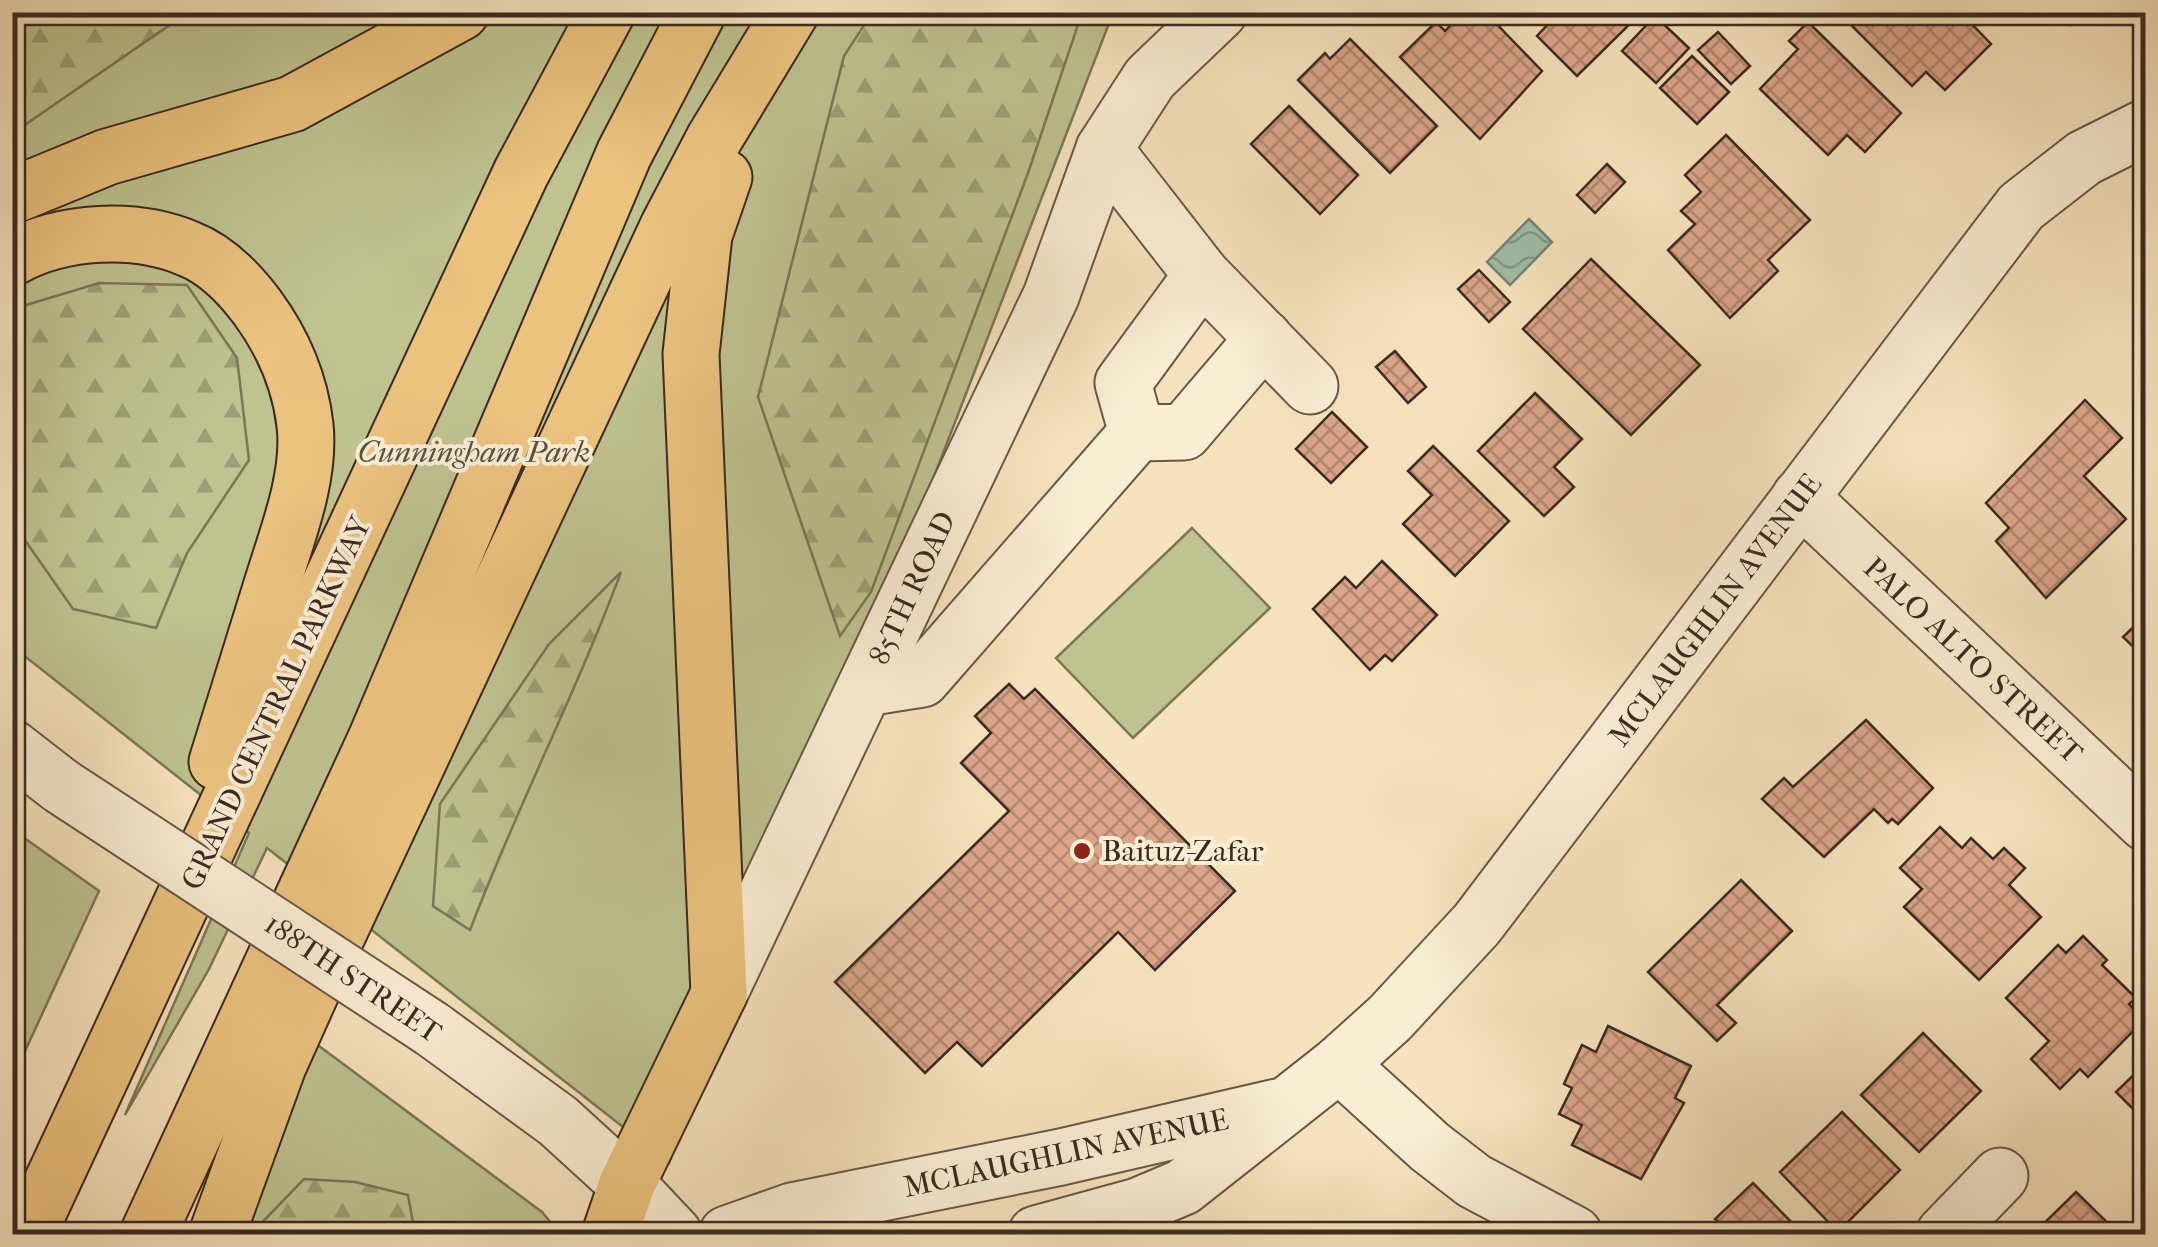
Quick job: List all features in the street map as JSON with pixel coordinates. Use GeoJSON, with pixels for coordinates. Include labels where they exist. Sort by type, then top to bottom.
{"type":"FeatureCollection","features":[{"type":"Feature","properties":{"kind":"main road"},"geometry":{"type":"LineString","coordinates":[[12,196],[107,157],[292,104],[461,12]]}},
{"type":"Feature","properties":{"kind":"main road","name":"GRAND CENTRAL PARKWAY"},"geometry":{"type":"LineString","coordinates":[[28,1234],[521,174],[606,12]]}},
{"type":"Feature","properties":{"kind":"main road"},"geometry":{"type":"LineString","coordinates":[[148,1234],[376,740],[624,154],[698,12]]}},
{"type":"Feature","properties":{"kind":"main road"},"geometry":{"type":"LineString","coordinates":[[719,994],[692,318],[704,235],[718,190],[791,12]]}},
{"type":"Feature","properties":{"kind":"main road"},"geometry":{"type":"LineString","coordinates":[[217,1234],[278,1066],[320,970],[627,314],[714,139],[791,12]]}},
{"type":"Feature","properties":{"kind":"main road"},"geometry":{"type":"LineString","coordinates":[[12,258],[51,243],[134,234],[171,241],[208,257],[245,291],[275,331],[295,378],[306,428],[296,505],[155,963]]}},
{"type":"Feature","properties":{"kind":"main road","name":"85TH ROAD"},"geometry":{"type":"LineString","coordinates":[[628,1184],[719,994]]}},
{"type":"Feature","properties":{"kind":"main road"},"geometry":{"type":"LineString","coordinates":[[610,1234],[628,1184]]}},
{"type":"Feature","properties":{"kind":"street","name":"85TH ROAD"},"geometry":{"type":"LineString","coordinates":[[719,994],[1052,296],[1104,149],[1150,78],[1219,12]]}},
{"type":"Feature","properties":{"kind":"street","name":"MCLAUGHLIN AVENUE"},"geometry":{"type":"LineString","coordinates":[[1036,1234],[1138,1206],[1183,1187],[1339,1064],[1390,1018],[1476,924],[2021,207],[2084,158],[2146,127]]}},
{"type":"Feature","properties":{"kind":"street"},"geometry":{"type":"LineString","coordinates":[[1104,149],[1202,274],[1310,386]]}},
{"type":"Feature","properties":{"kind":"street"},"geometry":{"type":"LineString","coordinates":[[1137,433],[1122,383],[1202,274]]}},
{"type":"Feature","properties":{"kind":"street"},"geometry":{"type":"LineString","coordinates":[[865,688],[922,678],[1137,433],[1184,432],[1264,338]]}},
{"type":"Feature","properties":{"kind":"street","name":"PALO ALTO STREET"},"geometry":{"type":"LineString","coordinates":[[1800,496],[2146,823]]}},
{"type":"Feature","properties":{"kind":"street","name":"188TH STREET"},"geometry":{"type":"LineString","coordinates":[[12,748],[61,786],[432,1029],[558,1120],[628,1184],[674,1234]]}},
{"type":"Feature","properties":{"kind":"street"},"geometry":{"type":"LineString","coordinates":[[1339,1064],[1430,1148],[1474,1181],[1574,1234]]}},
{"type":"Feature","properties":{"kind":"street","name":"MCLAUGHLIN AVENUE"},"geometry":{"type":"LineString","coordinates":[[727,1234],[792,1211],[1062,1157],[1289,1104]]}},
{"type":"Feature","properties":{"kind":"street"},"geometry":{"type":"LineString","coordinates":[[1944,1234],[2000,1176]]}},
{"type":"Feature","properties":{"kind":"green space"},"geometry":{"type":"Polygon","coordinates":[[[13,12],[187,12],[187,13],[13,133],[13,12]]]}},
{"type":"Feature","properties":{"kind":"green space","name":"Cunningham Park"},"geometry":{"type":"Polygon","coordinates":[[[13,13],[1113,13],[669,1163],[267,848],[209,969],[125,1115],[249,833],[13,647],[13,13]]]}},
{"type":"Feature","properties":{"kind":"green space"},"geometry":{"type":"Polygon","coordinates":[[[872,13],[1082,13],[1028,173],[871,592],[840,636],[758,397],[844,56],[872,13]]]}},
{"type":"Feature","properties":{"kind":"green space"},"geometry":{"type":"Polygon","coordinates":[[[99,283],[187,285],[237,358],[249,460],[187,553],[156,628],[73,609],[13,523],[13,309],[99,283]]]}},
{"type":"Feature","properties":{"kind":"green space"},"geometry":{"type":"Polygon","coordinates":[[[1192,528],[1270,608],[1133,738],[1056,658],[1192,528]]]}},
{"type":"Feature","properties":{"kind":"green space"},"geometry":{"type":"Polygon","coordinates":[[[621,572],[470,930],[433,906],[440,804],[549,644],[621,572]]]}},
{"type":"Feature","properties":{"kind":"green space"},"geometry":{"type":"Polygon","coordinates":[[[13,830],[99,891],[13,1077],[13,830]]]}},
{"type":"Feature","properties":{"kind":"green space"},"geometry":{"type":"Polygon","coordinates":[[[13,882],[23,892],[13,956],[13,882]]]}},
{"type":"Feature","properties":{"kind":"green space"},"geometry":{"type":"Polygon","coordinates":[[[311,1040],[542,1212],[560,1234],[245,1234],[311,1040]]]}},
{"type":"Feature","properties":{"kind":"green space"},"geometry":{"type":"Polygon","coordinates":[[[304,1179],[355,1182],[408,1195],[415,1234],[251,1234],[304,1179]]]}},
{"type":"Feature","properties":{"kind":"water"},"geometry":{"type":"Polygon","coordinates":[[[1529,219],[1552,242],[1510,285],[1487,262],[1529,219]]]}},
{"type":"Feature","properties":{"kind":"building"},"geometry":{"type":"Polygon","coordinates":[[[1464,12],[1485,12],[1542,71],[1480,139],[1400,57],[1436,22],[1445,31],[1464,12]]]}},
{"type":"Feature","properties":{"kind":"building"},"geometry":{"type":"Polygon","coordinates":[[[1541,12],[1628,12],[1635,19],[1577,76],[1537,36],[1550,22],[1541,12]]]}},
{"type":"Feature","properties":{"kind":"building"},"geometry":{"type":"Polygon","coordinates":[[[1852,12],[1960,12],[1991,44],[1945,90],[1926,72],[1912,86],[1845,19],[1852,12]]]}},
{"type":"Feature","properties":{"kind":"building"},"geometry":{"type":"Polygon","coordinates":[[[2057,12],[2082,12],[2070,25],[2057,12]]]}},
{"type":"Feature","properties":{"kind":"building"},"geometry":{"type":"Polygon","coordinates":[[[1655,16],[1689,48],[1656,83],[1622,51],[1655,16]]]}},
{"type":"Feature","properties":{"kind":"building"},"geometry":{"type":"Polygon","coordinates":[[[1808,22],[1901,113],[1865,152],[1847,135],[1828,155],[1760,89],[1798,49],[1789,41],[1808,22]]]}},
{"type":"Feature","properties":{"kind":"building"},"geometry":{"type":"Polygon","coordinates":[[[1718,32],[1750,66],[1731,84],[1698,50],[1718,32]]]}},
{"type":"Feature","properties":{"kind":"building"},"geometry":{"type":"Polygon","coordinates":[[[1350,39],[1437,126],[1390,173],[1298,80],[1325,53],[1330,59],[1350,39]]]}},
{"type":"Feature","properties":{"kind":"building"},"geometry":{"type":"Polygon","coordinates":[[[1692,56],[1729,92],[1697,124],[1660,88],[1692,56]]]}},
{"type":"Feature","properties":{"kind":"building"},"geometry":{"type":"Polygon","coordinates":[[[1289,106],[1358,175],[1320,214],[1251,144],[1289,106]]]}},
{"type":"Feature","properties":{"kind":"building"},"geometry":{"type":"Polygon","coordinates":[[[1726,135],[1810,220],[1768,260],[1778,271],[1730,318],[1668,250],[1695,224],[1681,211],[1701,192],[1685,175],[1726,135]]]}},
{"type":"Feature","properties":{"kind":"building"},"geometry":{"type":"Polygon","coordinates":[[[1607,164],[1625,182],[1595,213],[1577,195],[1607,164]]]}},
{"type":"Feature","properties":{"kind":"building"},"geometry":{"type":"Polygon","coordinates":[[[1591,259],[1700,365],[1631,435],[1523,329],[1591,259]]]}},
{"type":"Feature","properties":{"kind":"building"},"geometry":{"type":"Polygon","coordinates":[[[1479,270],[1510,302],[1489,322],[1458,289],[1479,270]]]}},
{"type":"Feature","properties":{"kind":"building"},"geometry":{"type":"Polygon","coordinates":[[[1395,351],[1426,387],[1408,403],[1376,367],[1395,351]]]}},
{"type":"Feature","properties":{"kind":"building"},"geometry":{"type":"Polygon","coordinates":[[[1535,393],[1582,439],[1554,467],[1574,487],[1544,516],[1478,451],[1535,393]]]}},
{"type":"Feature","properties":{"kind":"building"},"geometry":{"type":"Polygon","coordinates":[[[2085,400],[2122,438],[2084,476],[2126,519],[2046,598],[1996,541],[2009,528],[1986,503],[2085,400]]]}},
{"type":"Feature","properties":{"kind":"building"},"geometry":{"type":"Polygon","coordinates":[[[1332,412],[1367,447],[1331,483],[1296,449],[1332,412]]]}},
{"type":"Feature","properties":{"kind":"building"},"geometry":{"type":"Polygon","coordinates":[[[1433,446],[1509,521],[1455,576],[1403,524],[1432,495],[1408,471],[1433,446]]]}},
{"type":"Feature","properties":{"kind":"building"},"geometry":{"type":"Polygon","coordinates":[[[1382,561],[1437,615],[1392,661],[1385,655],[1370,670],[1313,609],[1345,577],[1356,588],[1382,561]]]}},
{"type":"Feature","properties":{"kind":"building"},"geometry":{"type":"Polygon","coordinates":[[[2146,615],[2146,673],[2134,662],[2141,654],[2123,637],[2146,615]]]}},
{"type":"Feature","properties":{"kind":"building","name":"Baituz-Zafar"},"geometry":{"type":"Polygon","coordinates":[[[1009,684],[1024,699],[1035,689],[1235,891],[1155,970],[1118,932],[982,1066],[957,1042],[925,1073],[835,982],[1009,811],[961,763],[991,733],[975,716],[1009,684]]]}},
{"type":"Feature","properties":{"kind":"building"},"geometry":{"type":"Polygon","coordinates":[[[1866,720],[1933,788],[1898,824],[1892,819],[1888,823],[1874,809],[1824,857],[1762,799],[1784,778],[1793,787],[1866,720]]]}},
{"type":"Feature","properties":{"kind":"building"},"geometry":{"type":"Polygon","coordinates":[[[1940,827],[1962,848],[1971,838],[1993,859],[2004,848],[2025,868],[2009,885],[2041,917],[1979,980],[1904,907],[1922,889],[1900,868],[1940,827]]]}},
{"type":"Feature","properties":{"kind":"building"},"geometry":{"type":"Polygon","coordinates":[[[1741,880],[1792,931],[1717,1005],[1736,1023],[1717,1041],[1648,972],[1741,880]]]}},
{"type":"Feature","properties":{"kind":"building"},"geometry":{"type":"Polygon","coordinates":[[[2083,936],[2107,960],[2102,965],[2136,998],[2129,1004],[2144,1020],[2088,1077],[2080,1069],[2060,1089],[2031,1059],[2049,1041],[2006,998],[2058,945],[2066,953],[2083,936]]]}},
{"type":"Feature","properties":{"kind":"building"},"geometry":{"type":"Polygon","coordinates":[[[1608,1026],[1691,1066],[1675,1098],[1684,1103],[1641,1179],[1572,1145],[1582,1125],[1559,1114],[1572,1088],[1564,1084],[1582,1045],[1596,1052],[1608,1026]]]}},
{"type":"Feature","properties":{"kind":"building"},"geometry":{"type":"Polygon","coordinates":[[[1923,1033],[1981,1091],[1919,1152],[1861,1095],[1923,1033]]]}},
{"type":"Feature","properties":{"kind":"building"},"geometry":{"type":"Polygon","coordinates":[[[2146,1063],[2146,1122],[2116,1092],[2146,1063]]]}},
{"type":"Feature","properties":{"kind":"building"},"geometry":{"type":"Polygon","coordinates":[[[1842,1112],[1900,1170],[1838,1232],[1780,1172],[1842,1112]]]}},
{"type":"Feature","properties":{"kind":"building"},"geometry":{"type":"Polygon","coordinates":[[[1753,1183],[1803,1234],[1730,1234],[1715,1219],[1753,1183]]]}},
{"type":"Feature","properties":{"kind":"building"},"geometry":{"type":"Polygon","coordinates":[[[2076,1192],[2119,1234],[2033,1234],[2076,1192]]]}},
{"type":"Feature","properties":{"kind":"place","name":"Baituz-Zafar"},"geometry":{"type":"Point","coordinates":[1082,851]}}]}
